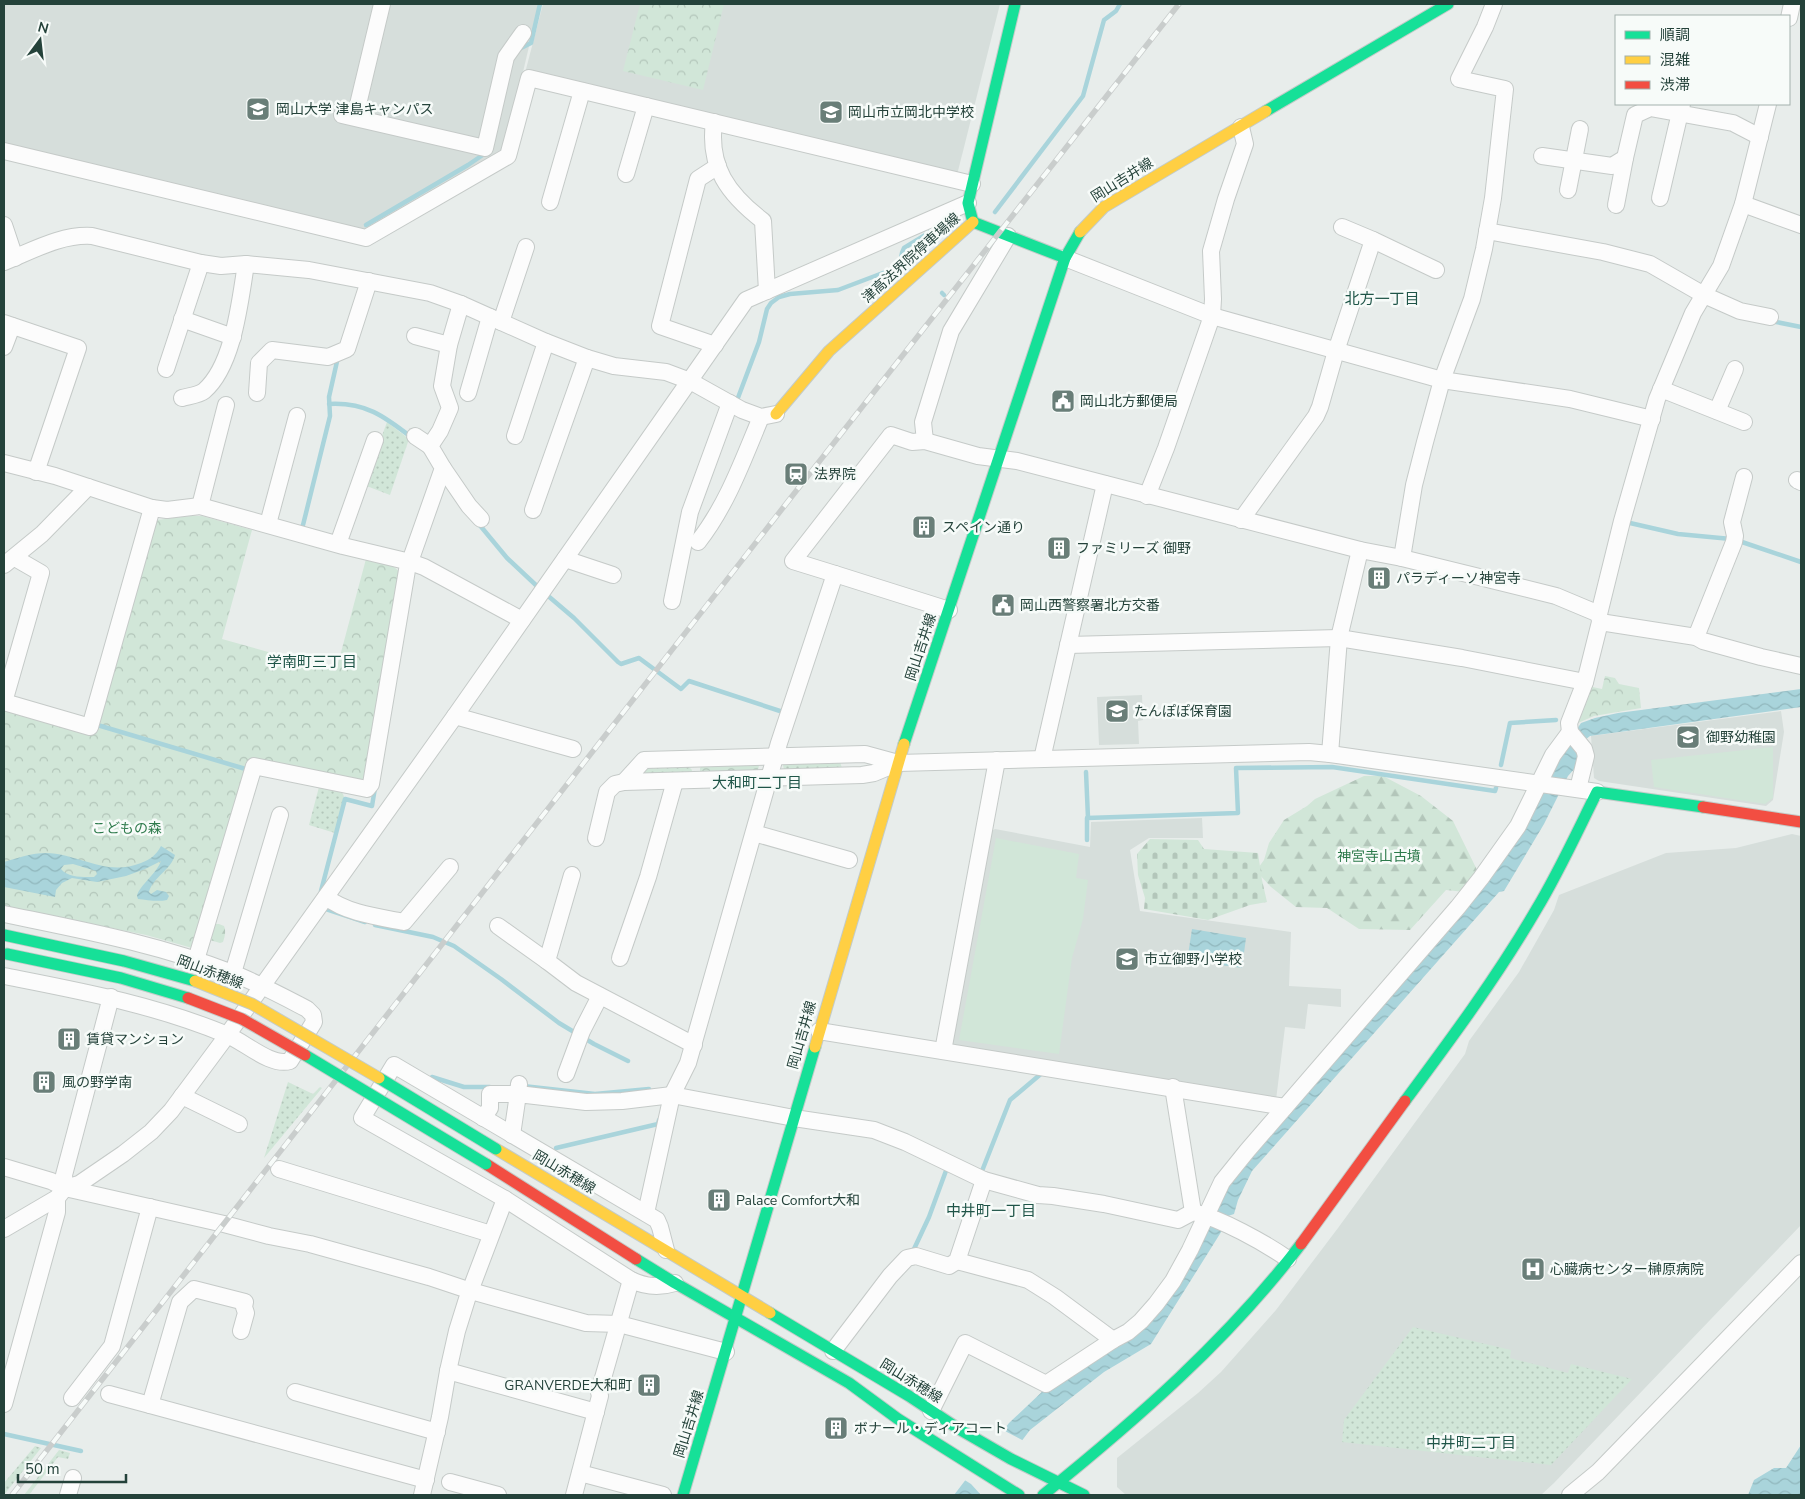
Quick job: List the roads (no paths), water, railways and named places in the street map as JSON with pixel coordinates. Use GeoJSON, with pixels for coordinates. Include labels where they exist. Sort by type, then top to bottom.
{"type":"FeatureCollection","features":[{"type":"Feature","properties":{"kind":"main road","name":"津高法界院停車場線"},"geometry":{"type":"LineString","coordinates":[[768,416],[829,351],[974,222],[968,203],[1015,4]]}},
{"type":"Feature","properties":{"kind":"main road","name":"岡山吉井線"},"geometry":{"type":"LineString","coordinates":[[683,1495],[898,763],[998,458],[1072,241],[1087,222],[1104,207],[1448,4]]}},
{"type":"Feature","properties":{"kind":"main road"},"geometry":{"type":"LineString","coordinates":[[974,222],[1065,258]]}},
{"type":"Feature","properties":{"kind":"main road"},"geometry":{"type":"LineString","coordinates":[[1043,1495],[1195,1363],[1242,1314],[1288,1259],[1436,1060],[1505,960],[1536,910],[1598,792],[1801,822]]}},
{"type":"Feature","properties":{"kind":"main road","name":"岡山赤穂線"},"geometry":{"type":"LineString","coordinates":[[4,935],[107,956],[159,969],[252,1004],[330,1048],[666,1250],[931,1410],[959,1430],[1011,1459],[1084,1495]]}},
{"type":"Feature","properties":{"kind":"main road"},"geometry":{"type":"LineString","coordinates":[[4,953],[111,975],[154,986],[242,1020],[270,1034],[486,1164],[675,1283],[850,1383],[898,1418],[1020,1495]]}},
{"type":"Feature","properties":{"kind":"street"},"geometry":{"type":"LineString","coordinates":[[382,4],[349,116],[485,148],[506,57],[523,33]]}},
{"type":"Feature","properties":{"kind":"street"},"geometry":{"type":"LineString","coordinates":[[1402,558],[1414,486],[1442,380],[1472,299],[1493,198],[1505,89],[1459,79],[1486,27],[1494,4]]}},
{"type":"Feature","properties":{"kind":"street"},"geometry":{"type":"LineString","coordinates":[[5,156],[366,238],[508,156],[529,78],[972,184]]}},
{"type":"Feature","properties":{"kind":"street"},"geometry":{"type":"LineString","coordinates":[[550,202],[582,91]]}},
{"type":"Feature","properties":{"kind":"street"},"geometry":{"type":"LineString","coordinates":[[1571,788],[1586,756],[1584,749],[1571,733],[1570,723],[1585,682],[1622,521],[1661,389],[1693,313],[1720,266],[1743,204],[1768,105]]}},
{"type":"Feature","properties":{"kind":"street"},"geometry":{"type":"LineString","coordinates":[[626,174],[646,106]]}},
{"type":"Feature","properties":{"kind":"street"},"geometry":{"type":"LineString","coordinates":[[1616,205],[1635,115],[1650,108],[1681,109],[1733,123],[1760,137]]}},
{"type":"Feature","properties":{"kind":"street"},"geometry":{"type":"LineString","coordinates":[[1660,198],[1681,109]]}},
{"type":"Feature","properties":{"kind":"street"},"geometry":{"type":"LineString","coordinates":[[714,122],[713,150],[721,177],[745,207],[763,221],[767,291]]}},
{"type":"Feature","properties":{"kind":"street"},"geometry":{"type":"LineString","coordinates":[[1147,496],[1166,448],[1212,316],[1211,251],[1245,144],[1241,127]]}},
{"type":"Feature","properties":{"kind":"street"},"geometry":{"type":"LineString","coordinates":[[1568,190],[1580,129]]}},
{"type":"Feature","properties":{"kind":"street"},"geometry":{"type":"LineString","coordinates":[[1542,156],[1612,166],[1625,158]]}},
{"type":"Feature","properties":{"kind":"street"},"geometry":{"type":"LineString","coordinates":[[714,345],[660,326],[698,179],[718,166]]}},
{"type":"Feature","properties":{"kind":"street"},"geometry":{"type":"LineString","coordinates":[[4,1229],[61,1193],[79,1184],[123,1154],[151,1132],[182,1096],[455,716],[746,300],[968,203]]}},
{"type":"Feature","properties":{"kind":"street"},"geometry":{"type":"LineString","coordinates":[[1743,204],[1801,225]]}},
{"type":"Feature","properties":{"kind":"street"},"geometry":{"type":"LineString","coordinates":[[4,224],[9,260],[62,239],[79,235],[92,236],[201,263],[222,266],[246,264],[309,270],[368,285],[430,294],[459,309],[587,358],[614,366],[666,372],[690,381],[742,410],[768,416],[732,486],[698,542]]}},
{"type":"Feature","properties":{"kind":"street"},"geometry":{"type":"LineString","coordinates":[[1342,227],[1436,270]]}},
{"type":"Feature","properties":{"kind":"street"},"geometry":{"type":"LineString","coordinates":[[1487,231],[1603,252],[1650,264],[1704,295],[1740,311],[1770,318]]}},
{"type":"Feature","properties":{"kind":"street"},"geometry":{"type":"LineString","coordinates":[[925,441],[923,422],[951,331],[1008,236]]}},
{"type":"Feature","properties":{"kind":"street"},"geometry":{"type":"LineString","coordinates":[[1241,520],[1316,416],[1373,240]]}},
{"type":"Feature","properties":{"kind":"street"},"geometry":{"type":"LineString","coordinates":[[468,393],[492,322],[526,246]]}},
{"type":"Feature","properties":{"kind":"street"},"geometry":{"type":"LineString","coordinates":[[1065,258],[1212,316],[1336,351],[1442,380],[1570,399],[1652,419]]}},
{"type":"Feature","properties":{"kind":"street"},"geometry":{"type":"LineString","coordinates":[[166,369],[201,263]]}},
{"type":"Feature","properties":{"kind":"street"},"geometry":{"type":"LineString","coordinates":[[182,398],[203,392],[223,363],[233,337],[246,264]]}},
{"type":"Feature","properties":{"kind":"street"},"geometry":{"type":"LineString","coordinates":[[257,393],[259,363],[272,350],[328,357],[347,349],[368,285]]}},
{"type":"Feature","properties":{"kind":"street"},"geometry":{"type":"LineString","coordinates":[[430,446],[440,431],[450,408],[442,386],[448,345],[459,309]]}},
{"type":"Feature","properties":{"kind":"street"},"geometry":{"type":"LineString","coordinates":[[182,319],[233,337]]}},
{"type":"Feature","properties":{"kind":"street"},"geometry":{"type":"LineString","coordinates":[[4,347],[8,324],[78,348],[36,472]]}},
{"type":"Feature","properties":{"kind":"street"},"geometry":{"type":"LineString","coordinates":[[415,336],[448,345]]}},
{"type":"Feature","properties":{"kind":"street"},"geometry":{"type":"LineString","coordinates":[[515,436],[546,342]]}},
{"type":"Feature","properties":{"kind":"street"},"geometry":{"type":"LineString","coordinates":[[534,510],[587,358]]}},
{"type":"Feature","properties":{"kind":"street"},"geometry":{"type":"LineString","coordinates":[[1717,411],[1735,370]]}},
{"type":"Feature","properties":{"kind":"street"},"geometry":{"type":"LineString","coordinates":[[1661,389],[1744,422]]}},
{"type":"Feature","properties":{"kind":"street"},"geometry":{"type":"LineString","coordinates":[[672,600],[690,512],[730,403]]}},
{"type":"Feature","properties":{"kind":"street"},"geometry":{"type":"LineString","coordinates":[[200,506],[226,405]]}},
{"type":"Feature","properties":{"kind":"street"},"geometry":{"type":"LineString","coordinates":[[268,524],[297,416]]}},
{"type":"Feature","properties":{"kind":"street"},"geometry":{"type":"LineString","coordinates":[[949,610],[793,560],[891,435],[912,442],[925,441],[978,456],[1017,461],[1360,550],[1402,558],[1556,596],[1599,618],[1696,637],[1703,641],[1801,666]]}},
{"type":"Feature","properties":{"kind":"street"},"geometry":{"type":"LineString","coordinates":[[415,436],[430,446],[469,506],[481,519]]}},
{"type":"Feature","properties":{"kind":"street"},"geometry":{"type":"LineString","coordinates":[[338,544],[376,440]]}},
{"type":"Feature","properties":{"kind":"street"},"geometry":{"type":"LineString","coordinates":[[4,463],[36,472],[151,512],[200,506],[338,544],[408,566],[424,567],[522,620]]}},
{"type":"Feature","properties":{"kind":"street"},"geometry":{"type":"LineString","coordinates":[[196,960],[254,766],[367,789],[371,784],[408,566],[443,468]]}},
{"type":"Feature","properties":{"kind":"street"},"geometry":{"type":"LineString","coordinates":[[1696,637],[1735,539],[1732,522],[1744,477]]}},
{"type":"Feature","properties":{"kind":"street"},"geometry":{"type":"LineString","coordinates":[[1042,759],[1105,484]]}},
{"type":"Feature","properties":{"kind":"street"},"geometry":{"type":"LineString","coordinates":[[9,562],[42,534],[85,490]]}},
{"type":"Feature","properties":{"kind":"street"},"geometry":{"type":"LineString","coordinates":[[9,562],[41,573],[4,700],[90,727],[151,512]]}},
{"type":"Feature","properties":{"kind":"street"},"geometry":{"type":"LineString","coordinates":[[1330,754],[1339,638],[1360,550]]}},
{"type":"Feature","properties":{"kind":"street"},"geometry":{"type":"LineString","coordinates":[[565,559],[613,575]]}},
{"type":"Feature","properties":{"kind":"street"},"geometry":{"type":"LineString","coordinates":[[646,1213],[672,1095],[688,1063],[694,1045],[776,756],[835,574]]}},
{"type":"Feature","properties":{"kind":"street"},"geometry":{"type":"LineString","coordinates":[[1068,646],[1339,638],[1462,658],[1585,682]]}},
{"type":"Feature","properties":{"kind":"street"},"geometry":{"type":"LineString","coordinates":[[455,716],[574,749]]}},
{"type":"Feature","properties":{"kind":"street"},"geometry":{"type":"LineString","coordinates":[[931,1410],[965,1343],[1046,1384],[1128,1332],[1141,1321],[1173,1282],[1209,1217],[1222,1182],[1481,878],[1518,826],[1542,784],[1553,755],[1571,733]]}},
{"type":"Feature","properties":{"kind":"street"},"geometry":{"type":"LineString","coordinates":[[624,782],[644,760],[865,754],[898,763],[1309,752],[1598,792]]}},
{"type":"Feature","properties":{"kind":"street"},"geometry":{"type":"LineString","coordinates":[[696,758],[696,781]]}},
{"type":"Feature","properties":{"kind":"street"},"geometry":{"type":"LineString","coordinates":[[943,1051],[997,760]]}},
{"type":"Feature","properties":{"kind":"street"},"geometry":{"type":"LineString","coordinates":[[596,838],[607,792],[615,784],[624,782],[862,775],[874,773],[898,763]]}},
{"type":"Feature","properties":{"kind":"street"},"geometry":{"type":"LineString","coordinates":[[620,958],[648,877],[675,781]]}},
{"type":"Feature","properties":{"kind":"street"},"geometry":{"type":"LineString","coordinates":[[233,973],[280,816]]}},
{"type":"Feature","properties":{"kind":"street"},"geometry":{"type":"LineString","coordinates":[[754,833],[848,860]]}},
{"type":"Feature","properties":{"kind":"street"},"geometry":{"type":"LineString","coordinates":[[326,897],[334,904],[369,915],[404,922],[450,867]]}},
{"type":"Feature","properties":{"kind":"street"},"geometry":{"type":"LineString","coordinates":[[546,961],[572,875]]}},
{"type":"Feature","properties":{"kind":"street"},"geometry":{"type":"LineString","coordinates":[[4,914],[107,935],[196,960],[262,985],[307,1009],[313,1015],[314,1022],[290,1061],[283,1063],[274,1061],[227,1034],[164,1012],[111,997],[4,976]]}},
{"type":"Feature","properties":{"kind":"street"},"geometry":{"type":"LineString","coordinates":[[498,926],[576,983],[694,1045]]}},
{"type":"Feature","properties":{"kind":"street"},"geometry":{"type":"LineString","coordinates":[[566,1074],[580,1035],[600,996]]}},
{"type":"Feature","properties":{"kind":"street"},"geometry":{"type":"LineString","coordinates":[[4,1404],[57,1212],[64,1175],[111,997]]}},
{"type":"Feature","properties":{"kind":"street"},"geometry":{"type":"LineString","coordinates":[[819,1031],[1285,1107]]}},
{"type":"Feature","properties":{"kind":"street"},"geometry":{"type":"LineString","coordinates":[[666,1250],[657,1220],[394,1065],[362,1118],[505,1199],[631,1280],[643,1285],[662,1287],[675,1283]]}},
{"type":"Feature","properties":{"kind":"street"},"geometry":{"type":"LineString","coordinates":[[483,1118],[490,1108],[490,1094],[519,1088],[586,1102],[622,1101],[672,1095],[882,1133],[984,1180],[1038,1195],[1104,1204],[1178,1220],[1209,1217],[1273,1249],[1288,1259]]}},
{"type":"Feature","properties":{"kind":"street"},"geometry":{"type":"LineString","coordinates":[[512,1135],[519,1088]]}},
{"type":"Feature","properties":{"kind":"street"},"geometry":{"type":"LineString","coordinates":[[1173,1088],[1209,1217]]}},
{"type":"Feature","properties":{"kind":"street"},"geometry":{"type":"LineString","coordinates":[[182,1096],[239,1124]]}},
{"type":"Feature","properties":{"kind":"street"},"geometry":{"type":"LineString","coordinates":[[4,1167],[51,1181],[61,1193],[150,1207],[268,1236],[310,1244],[586,1323],[619,1324],[726,1352]]}},
{"type":"Feature","properties":{"kind":"street"},"geometry":{"type":"LineString","coordinates":[[279,1169],[491,1234]]}},
{"type":"Feature","properties":{"kind":"street"},"geometry":{"type":"LineString","coordinates":[[957,1262],[984,1180]]}},
{"type":"Feature","properties":{"kind":"street"},"geometry":{"type":"LineString","coordinates":[[109,1394],[424,1488],[452,1372],[458,1331],[505,1199]]}},
{"type":"Feature","properties":{"kind":"street"},"geometry":{"type":"LineString","coordinates":[[72,1398],[112,1346],[150,1207]]}},
{"type":"Feature","properties":{"kind":"street"},"geometry":{"type":"LineString","coordinates":[[833,1351],[890,1276],[907,1258],[916,1256],[949,1266],[957,1262],[1028,1280],[1055,1296],[1113,1340]]}},
{"type":"Feature","properties":{"kind":"street"},"geometry":{"type":"LineString","coordinates":[[1570,1495],[1598,1472],[1801,1263]]}},
{"type":"Feature","properties":{"kind":"street"},"geometry":{"type":"LineString","coordinates":[[574,1495],[631,1280]]}},
{"type":"Feature","properties":{"kind":"street"},"geometry":{"type":"LineString","coordinates":[[150,1405],[180,1302],[194,1289],[245,1302],[246,1313],[241,1331]]}},
{"type":"Feature","properties":{"kind":"street"},"geometry":{"type":"LineString","coordinates":[[452,1372],[596,1412]]}},
{"type":"Feature","properties":{"kind":"street"},"geometry":{"type":"LineString","coordinates":[[295,1392],[437,1432]]}},
{"type":"Feature","properties":{"kind":"street"},"geometry":{"type":"LineString","coordinates":[[580,1473],[659,1495]]}},
{"type":"Feature","properties":{"kind":"street"},"geometry":{"type":"LineString","coordinates":[[68,1495],[73,1478]]}},
{"type":"Feature","properties":{"kind":"street"},"geometry":{"type":"LineString","coordinates":[[450,1482],[498,1495]]}},
{"type":"Feature","properties":{"kind":"water"},"geometry":{"type":"Polygon","coordinates":[[[1801,689],[1801,707],[1590,736],[1585,740],[1577,766],[1568,776],[1544,824],[1504,891],[1499,892],[1252,1171],[1238,1200],[1234,1214],[1228,1216],[1223,1229],[1151,1344],[1104,1372],[1030,1430],[981,1495],[954,1495],[1009,1423],[1045,1389],[1129,1335],[1233,1176],[1437,938],[1581,723],[1618,713],[1801,689]]]}},
{"type":"Feature","properties":{"kind":"water"},"geometry":{"type":"Polygon","coordinates":[[[161,846],[175,855],[170,865],[154,882],[149,892],[151,894],[157,890],[166,892],[169,896],[167,900],[138,899],[137,896],[161,861],[126,876],[97,882],[72,878],[62,883],[56,890],[55,897],[4,887],[4,862],[25,856],[41,853],[58,854],[93,864],[128,867],[148,860],[161,846]],[[73,864],[64,865],[61,869],[68,874],[81,877],[94,877],[97,874],[96,871],[73,864]]]}},
{"type":"Feature","properties":{"kind":"water"},"geometry":{"type":"Polygon","coordinates":[[[1192,929],[1246,938],[1242,968],[1194,961],[1195,956],[1188,955],[1192,929]]]}},
{"type":"Feature","properties":{"kind":"water"},"geometry":{"type":"Polygon","coordinates":[[[1801,1445],[1801,1495],[1748,1495],[1754,1480],[1774,1468],[1786,1468],[1801,1445]]]}},
{"type":"Feature","properties":{"kind":"waterway"},"geometry":{"type":"LineString","coordinates":[[519,49],[531,43],[540,4]]}},
{"type":"Feature","properties":{"kind":"waterway"},"geometry":{"type":"LineString","coordinates":[[995,212],[1083,96],[1104,20],[1116,11],[1120,4]]}},
{"type":"Feature","properties":{"kind":"waterway"},"geometry":{"type":"LineString","coordinates":[[366,225],[487,152]]}},
{"type":"Feature","properties":{"kind":"waterway"},"geometry":{"type":"LineString","coordinates":[[906,269],[902,266],[901,261],[904,248],[953,218]]}},
{"type":"Feature","properties":{"kind":"waterway"},"geometry":{"type":"LineString","coordinates":[[736,403],[759,342],[767,309],[771,303],[779,297],[790,294],[838,290],[896,268],[901,263]]}},
{"type":"Feature","properties":{"kind":"waterway"},"geometry":{"type":"LineString","coordinates":[[1771,321],[1801,327]]}},
{"type":"Feature","properties":{"kind":"waterway"},"geometry":{"type":"LineString","coordinates":[[301,528],[330,416],[329,397],[338,357]]}},
{"type":"Feature","properties":{"kind":"waterway"},"geometry":{"type":"LineString","coordinates":[[329,404],[353,405],[364,408],[383,417],[411,437]]}},
{"type":"Feature","properties":{"kind":"waterway"},"geometry":{"type":"LineString","coordinates":[[478,523],[507,558],[539,588]]}},
{"type":"Feature","properties":{"kind":"waterway"},"geometry":{"type":"LineString","coordinates":[[1630,523],[1678,534],[1731,539]]}},
{"type":"Feature","properties":{"kind":"waterway"},"geometry":{"type":"LineString","coordinates":[[1739,541],[1801,562]]}},
{"type":"Feature","properties":{"kind":"waterway"},"geometry":{"type":"LineString","coordinates":[[547,595],[574,618],[621,664],[639,658],[681,689],[689,681],[783,712]]}},
{"type":"Feature","properties":{"kind":"waterway"},"geometry":{"type":"LineString","coordinates":[[1501,765],[1510,723],[1556,720]]}},
{"type":"Feature","properties":{"kind":"waterway"},"geometry":{"type":"LineString","coordinates":[[94,724],[249,770]]}},
{"type":"Feature","properties":{"kind":"waterway"},"geometry":{"type":"LineString","coordinates":[[1087,840],[1087,818],[1238,813],[1236,768],[1332,767],[1495,791],[1496,788]]}},
{"type":"Feature","properties":{"kind":"waterway"},"geometry":{"type":"LineString","coordinates":[[1086,772],[1088,818]]}},
{"type":"Feature","properties":{"kind":"waterway"},"geometry":{"type":"LineString","coordinates":[[321,891],[345,799],[372,806],[375,788]]}},
{"type":"Feature","properties":{"kind":"waterway"},"geometry":{"type":"LineString","coordinates":[[326,909],[365,922]]}},
{"type":"Feature","properties":{"kind":"waterway"},"geometry":{"type":"LineString","coordinates":[[375,925],[433,937],[454,946],[559,1023],[594,1044],[628,1061]]}},
{"type":"Feature","properties":{"kind":"waterway"},"geometry":{"type":"LineString","coordinates":[[978,1173],[982,1171],[1010,1100],[1042,1073]]}},
{"type":"Feature","properties":{"kind":"waterway"},"geometry":{"type":"LineString","coordinates":[[432,1077],[464,1087],[490,1087]]}},
{"type":"Feature","properties":{"kind":"waterway"},"geometry":{"type":"LineString","coordinates":[[523,1086],[595,1094],[649,1089]]}},
{"type":"Feature","properties":{"kind":"waterway"},"geometry":{"type":"LineString","coordinates":[[556,1148],[658,1124],[659,1120]]}},
{"type":"Feature","properties":{"kind":"waterway"},"geometry":{"type":"LineString","coordinates":[[914,1249],[929,1217],[947,1168]]}},
{"type":"Feature","properties":{"kind":"waterway"},"geometry":{"type":"LineString","coordinates":[[4,1434],[81,1451]]}},
{"type":"Feature","properties":{"kind":"railway"},"geometry":{"type":"LineString","coordinates":[[12,1495],[1179,4]]}},
{"type":"Feature","properties":{"kind":"place","name":"岡山大学 津島キャンパス"},"geometry":{"type":"Point","coordinates":[258,109]}},
{"type":"Feature","properties":{"kind":"place","name":"岡山市立岡北中学校"},"geometry":{"type":"Point","coordinates":[831,112]}},
{"type":"Feature","properties":{"kind":"place","name":"岡山北方郵便局"},"geometry":{"type":"Point","coordinates":[1063,401]}},
{"type":"Feature","properties":{"kind":"place","name":"法界院"},"geometry":{"type":"Point","coordinates":[796,474]}},
{"type":"Feature","properties":{"kind":"place","name":"スペイン通り"},"geometry":{"type":"Point","coordinates":[924,527]}},
{"type":"Feature","properties":{"kind":"place","name":"ファミリーズ 御野"},"geometry":{"type":"Point","coordinates":[1059,548]}},
{"type":"Feature","properties":{"kind":"place","name":"パラディーソ神宮寺"},"geometry":{"type":"Point","coordinates":[1379,578]}},
{"type":"Feature","properties":{"kind":"place","name":"岡山西警察署北方交番"},"geometry":{"type":"Point","coordinates":[1003,605]}},
{"type":"Feature","properties":{"kind":"place","name":"たんぽぽ保育園"},"geometry":{"type":"Point","coordinates":[1117,711]}},
{"type":"Feature","properties":{"kind":"place","name":"御野幼稚園"},"geometry":{"type":"Point","coordinates":[1688,737]}},
{"type":"Feature","properties":{"kind":"place","name":"市立御野小学校"},"geometry":{"type":"Point","coordinates":[1127,959]}},
{"type":"Feature","properties":{"kind":"place","name":"賃貸マンション"},"geometry":{"type":"Point","coordinates":[69,1039]}},
{"type":"Feature","properties":{"kind":"place","name":"風の野学南"},"geometry":{"type":"Point","coordinates":[44,1082]}},
{"type":"Feature","properties":{"kind":"place","name":"Palace Comfort大和"},"geometry":{"type":"Point","coordinates":[719,1200]}},
{"type":"Feature","properties":{"kind":"place","name":"心臓病センター榊原病院"},"geometry":{"type":"Point","coordinates":[1533,1269]}},
{"type":"Feature","properties":{"kind":"place","name":"GRANVERDE大和町"},"geometry":{"type":"Point","coordinates":[649,1385]}},
{"type":"Feature","properties":{"kind":"place","name":"ボナール・ディアコート"},"geometry":{"type":"Point","coordinates":[836,1428]}},
{"type":"Feature","properties":{"kind":"district","name":"北方一丁目"},"geometry":{"type":"Point","coordinates":[1382,299]}},
{"type":"Feature","properties":{"kind":"district","name":"学南町三丁目"},"geometry":{"type":"Point","coordinates":[312,662]}},
{"type":"Feature","properties":{"kind":"district","name":"大和町二丁目"},"geometry":{"type":"Point","coordinates":[757,783]}},
{"type":"Feature","properties":{"kind":"district","name":"中井町一丁目"},"geometry":{"type":"Point","coordinates":[991,1211]}},
{"type":"Feature","properties":{"kind":"district","name":"中井町二丁目"},"geometry":{"type":"Point","coordinates":[1471,1443]}},
{"type":"Feature","properties":{"kind":"park label","name":"こどもの森"},"geometry":{"type":"Point","coordinates":[127,828]}},
{"type":"Feature","properties":{"kind":"park label","name":"神宮寺山古墳"},"geometry":{"type":"Point","coordinates":[1379,856]}}]}
